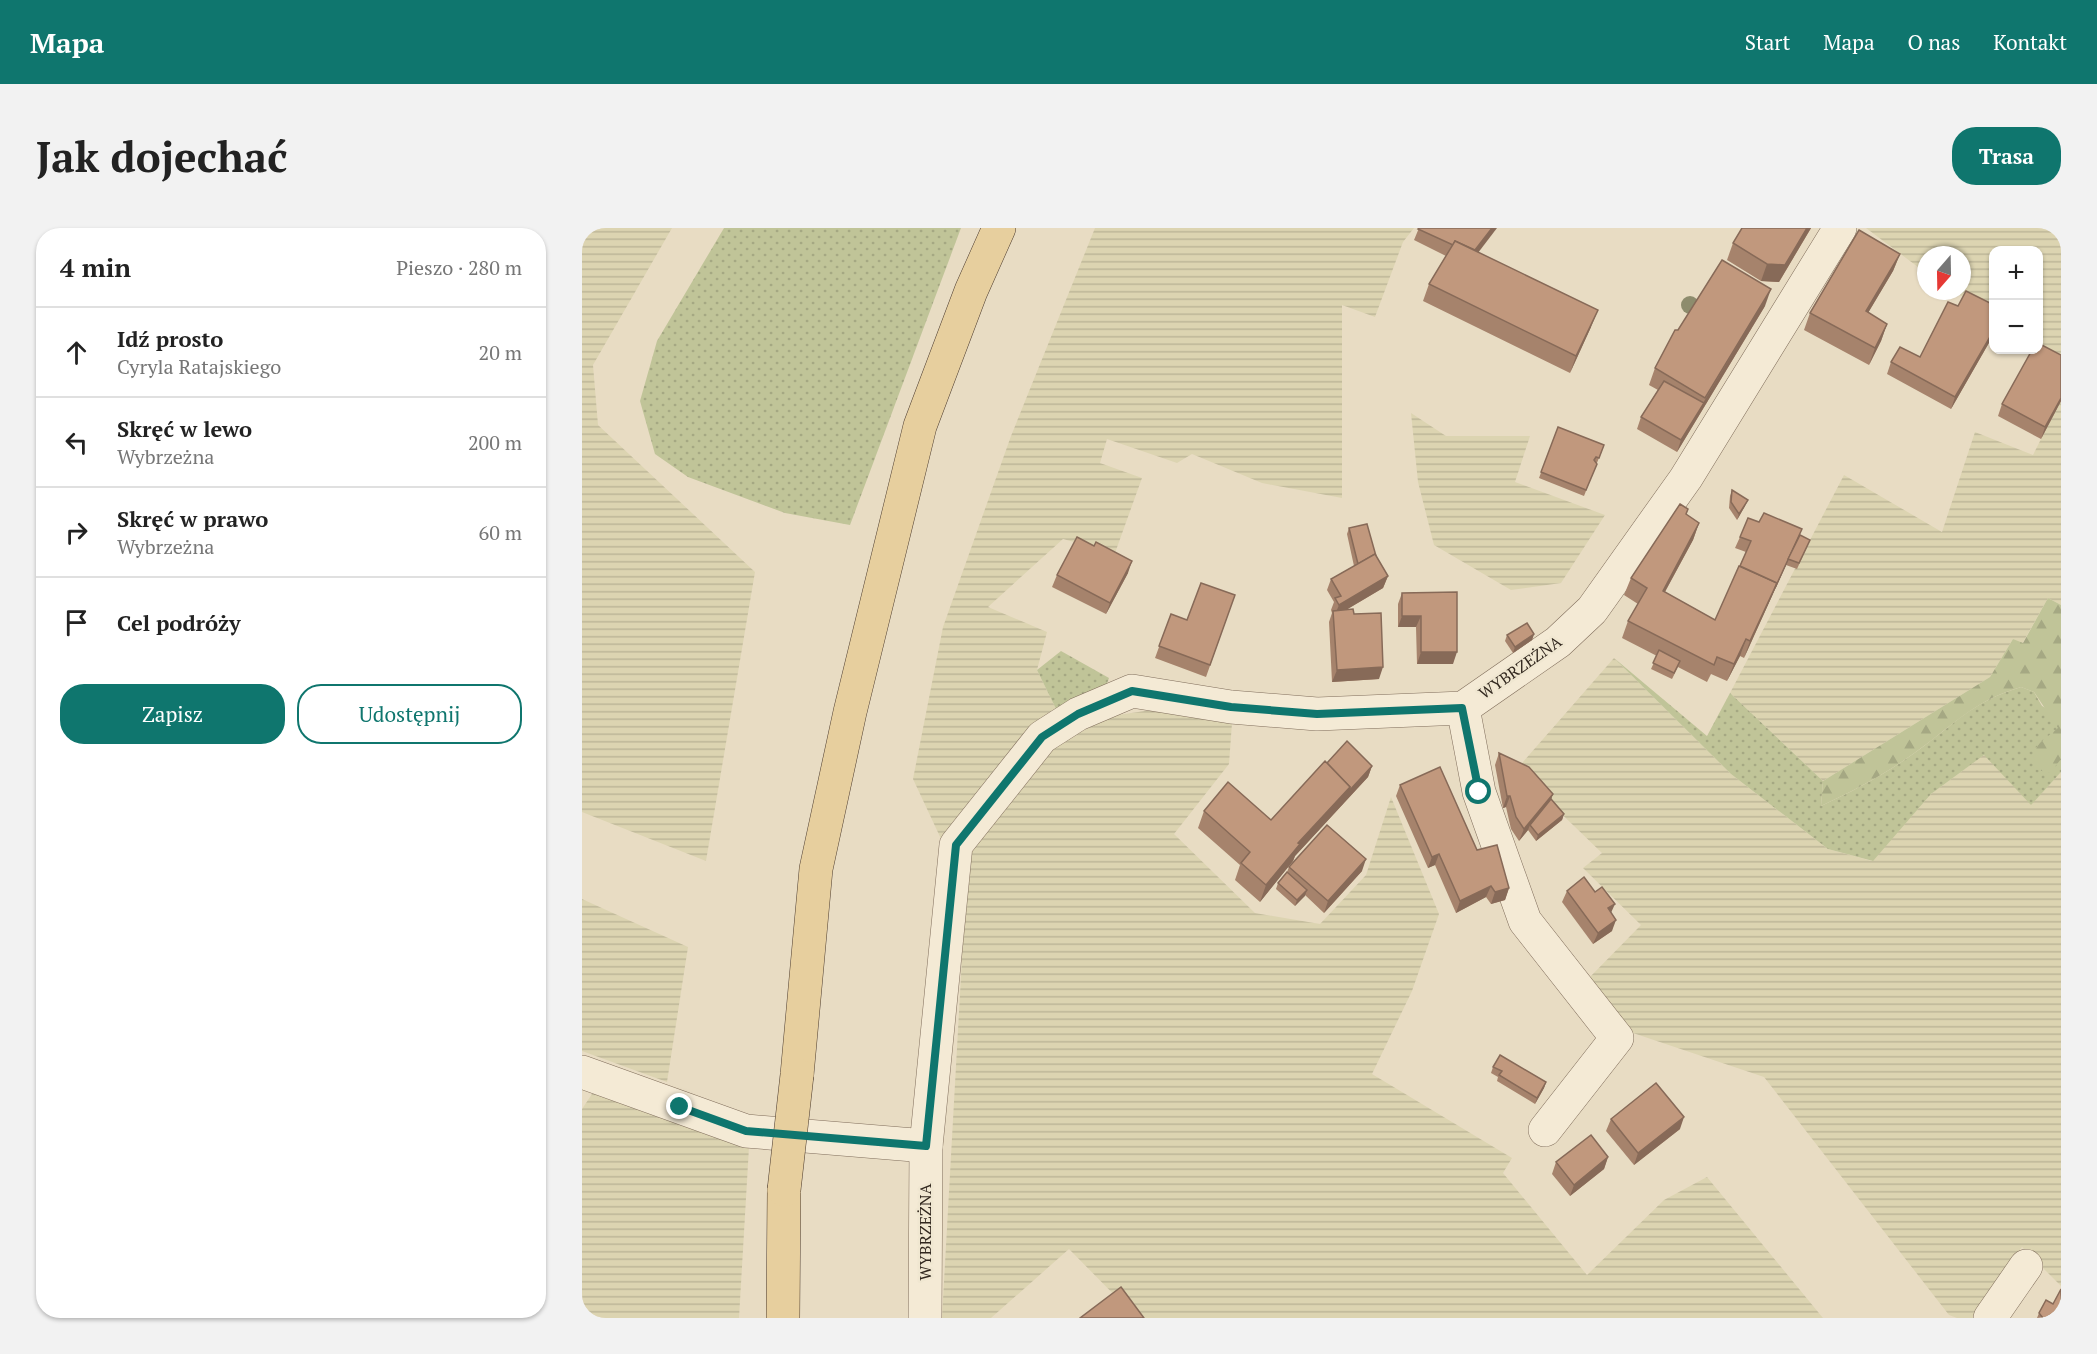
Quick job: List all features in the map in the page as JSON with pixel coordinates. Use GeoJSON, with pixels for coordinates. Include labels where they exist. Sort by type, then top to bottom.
{"type":"FeatureCollection","features":[{"type":"Feature","properties":{"kind":"main road"},"geometry":{"type":"LineString","coordinates":[[783,1318],[784,1190],[816,869],[850,712],[920,426],[971,291],[999,228]]}},
{"type":"Feature","properties":{"kind":"street","name":"WYBRZEŻNA"},"geometry":{"type":"LineString","coordinates":[[925,1318],[926,1146],[956,845],[1042,737],[1078,714],[1132,691],[1231,707],[1317,714],[1462,708],[1558,642],[1592,610],[1686,477],[1840,228]]}},
{"type":"Feature","properties":{"kind":"street"},"geometry":{"type":"LineString","coordinates":[[1462,708],[1479,792],[1525,921],[1617,1038],[1545,1130]]}},
{"type":"Feature","properties":{"kind":"street"},"geometry":{"type":"LineString","coordinates":[[582,1072],[746,1131],[926,1146]]}},
{"type":"Feature","properties":{"kind":"street"},"geometry":{"type":"LineString","coordinates":[[1990,1318],[2026,1266]]}},
{"type":"Feature","properties":{"kind":"shaded area"},"geometry":{"type":"Polygon","coordinates":[[[582,228],[672,228],[593,365],[598,425],[755,572],[706,861],[582,812],[582,228]]]}},
{"type":"Feature","properties":{"kind":"shaded area"},"geometry":{"type":"Polygon","coordinates":[[[1095,228],[1414,228],[1403,242],[1375,317],[1342,305],[1342,498],[1262,483],[1192,454],[1177,463],[1107,439],[1100,463],[1142,478],[1115,553],[1063,539],[988,607],[1047,632],[1037,670],[1058,713],[942,841],[913,779],[943,627],[1011,436],[1095,228]]]}},
{"type":"Feature","properties":{"kind":"shaded area"},"geometry":{"type":"Polygon","coordinates":[[[1866,228],[2061,228],[2061,364],[2043,353],[2043,246],[1989,246],[1989,307],[1971,300],[1971,246],[1917,246],[1917,266],[1866,228]]]}},
{"type":"Feature","properties":{"kind":"shaded area"},"geometry":{"type":"Polygon","coordinates":[[[2061,399],[2061,605],[2048,598],[2022,644],[2013,639],[1990,677],[1823,781],[1730,693],[1844,475],[1942,532],[1975,432],[2033,455],[2061,399]]]}},
{"type":"Feature","properties":{"kind":"shaded area"},"geometry":{"type":"Polygon","coordinates":[[[1411,413],[1446,436],[1530,436],[1515,482],[1605,515],[1561,583],[1511,590],[1434,545],[1418,482],[1411,413]]]}},
{"type":"Feature","properties":{"kind":"shaded area"},"geometry":{"type":"Polygon","coordinates":[[[1614,658],[1731,774],[1828,849],[1872,861],[1931,794],[1985,754],[2031,804],[2061,772],[2061,1286],[2022,1247],[1974,1318],[1957,1318],[1949,1315],[1764,1077],[1630,1032],[1587,980],[1641,925],[1583,868],[1602,853],[1516,770],[1614,658]]]}},
{"type":"Feature","properties":{"kind":"shaded area"},"geometry":{"type":"Polygon","coordinates":[[[1165,708],[1232,723],[1229,764],[1174,834],[1255,913],[1320,924],[1366,875],[1391,797],[1439,914],[1412,991],[1372,1074],[1512,1158],[1503,1173],[1587,1275],[1664,1200],[1707,1177],[1823,1318],[1137,1318],[1069,1249],[991,1318],[942,1318],[968,850],[1053,747],[1111,716],[1165,708]]]}},
{"type":"Feature","properties":{"kind":"shaded area"},"geometry":{"type":"Polygon","coordinates":[[[582,899],[688,947],[667,1082],[582,1051],[582,899]]]}},
{"type":"Feature","properties":{"kind":"shaded area"},"geometry":{"type":"Polygon","coordinates":[[[598,1085],[749,1147],[739,1318],[582,1318],[582,1109],[598,1085]]]}},
{"type":"Feature","properties":{"kind":"green space"},"geometry":{"type":"Polygon","coordinates":[[[724,228],[961,228],[850,525],[785,513],[688,477],[655,454],[640,401],[657,341],[724,228]]]}},
{"type":"Feature","properties":{"kind":"green space"},"geometry":{"type":"Polygon","coordinates":[[[2048,598],[2061,605],[2061,759],[2050,773],[2034,769],[2033,755],[2038,745],[2058,728],[2034,692],[2021,687],[1975,707],[1891,769],[1821,806],[1823,781],[1990,677],[2013,639],[2023,643],[2048,598]]]}},
{"type":"Feature","properties":{"kind":"green space"},"geometry":{"type":"Polygon","coordinates":[[[1061,651],[1109,678],[1104,692],[1058,713],[1037,670],[1061,651]]]}},
{"type":"Feature","properties":{"kind":"green space"},"geometry":{"type":"Polygon","coordinates":[[[1614,658],[1707,736],[1730,693],[1823,781],[1821,806],[1891,769],[1976,707],[2021,687],[2034,692],[2042,706],[2061,716],[2061,772],[2031,805],[1984,755],[1931,794],[1873,861],[1828,849],[1731,774],[1614,658]]]}},
{"type":"Feature","properties":{"kind":"building"},"geometry":{"type":"Polygon","coordinates":[[[1419,228],[1492,228],[1475,250],[1455,241],[1453,245],[1419,228]]]}},
{"type":"Feature","properties":{"kind":"building"},"geometry":{"type":"Polygon","coordinates":[[[1742,228],[1807,228],[1785,265],[1767,264],[1733,243],[1742,228]]]}},
{"type":"Feature","properties":{"kind":"building"},"geometry":{"type":"Polygon","coordinates":[[[1859,230],[1900,254],[1866,311],[1887,324],[1875,348],[1810,313],[1859,230]]]}},
{"type":"Feature","properties":{"kind":"building"},"geometry":{"type":"Polygon","coordinates":[[[1455,241],[1598,310],[1576,356],[1429,284],[1455,241]]]}},
{"type":"Feature","properties":{"kind":"building"},"geometry":{"type":"Polygon","coordinates":[[[1722,260],[1771,289],[1705,398],[1655,368],[1675,330],[1678,330],[1722,260]]]}},
{"type":"Feature","properties":{"kind":"building"},"geometry":{"type":"Polygon","coordinates":[[[1971,294],[1989,302],[1989,339],[1955,397],[1891,362],[1900,347],[1920,357],[1948,302],[1958,306],[1961,300],[1971,300],[1971,294]]]}},
{"type":"Feature","properties":{"kind":"building"},"geometry":{"type":"Polygon","coordinates":[[[2043,346],[2061,355],[2061,398],[2045,427],[2002,404],[2030,354],[2043,354],[2043,346]]]}},
{"type":"Feature","properties":{"kind":"building"},"geometry":{"type":"Polygon","coordinates":[[[1664,381],[1704,403],[1681,440],[1641,417],[1664,381]]]}},
{"type":"Feature","properties":{"kind":"building"},"geometry":{"type":"Polygon","coordinates":[[[1558,427],[1604,445],[1599,458],[1596,457],[1594,460],[1597,464],[1586,490],[1541,472],[1558,427]]]}},
{"type":"Feature","properties":{"kind":"building"},"geometry":{"type":"Polygon","coordinates":[[[1732,490],[1748,500],[1739,514],[1731,502],[1732,490]]]}},
{"type":"Feature","properties":{"kind":"building"},"geometry":{"type":"Polygon","coordinates":[[[1680,504],[1688,509],[1686,514],[1699,523],[1663,591],[1715,620],[1739,566],[1777,583],[1750,641],[1746,639],[1734,664],[1717,657],[1714,665],[1628,621],[1647,588],[1631,578],[1680,504]]]}},
{"type":"Feature","properties":{"kind":"building"},"geometry":{"type":"Polygon","coordinates":[[[1764,513],[1802,529],[1775,588],[1777,583],[1740,566],[1751,541],[1740,537],[1748,518],[1759,522],[1764,513]]]}},
{"type":"Feature","properties":{"kind":"building"},"geometry":{"type":"Polygon","coordinates":[[[1367,524],[1376,556],[1375,554],[1358,564],[1349,528],[1367,524]]]}},
{"type":"Feature","properties":{"kind":"building"},"geometry":{"type":"Polygon","coordinates":[[[1800,535],[1810,540],[1799,563],[1788,559],[1800,535]]]}},
{"type":"Feature","properties":{"kind":"building"},"geometry":{"type":"Polygon","coordinates":[[[1077,537],[1094,546],[1096,542],[1132,561],[1110,603],[1057,575],[1077,537]]]}},
{"type":"Feature","properties":{"kind":"building"},"geometry":{"type":"Polygon","coordinates":[[[1375,554],[1388,576],[1339,605],[1335,598],[1341,596],[1331,579],[1375,554]]]}},
{"type":"Feature","properties":{"kind":"building"},"geometry":{"type":"Polygon","coordinates":[[[1201,583],[1235,595],[1210,665],[1159,646],[1171,614],[1187,620],[1201,583]]]}},
{"type":"Feature","properties":{"kind":"building"},"geometry":{"type":"Polygon","coordinates":[[[1457,592],[1457,652],[1421,652],[1421,616],[1402,616],[1402,593],[1457,592]]]}},
{"type":"Feature","properties":{"kind":"building"},"geometry":{"type":"Polygon","coordinates":[[[1353,609],[1354,614],[1381,613],[1383,667],[1337,670],[1333,611],[1353,609]]]}},
{"type":"Feature","properties":{"kind":"building"},"geometry":{"type":"Polygon","coordinates":[[[1527,623],[1534,634],[1515,647],[1507,635],[1527,623]]]}},
{"type":"Feature","properties":{"kind":"building"},"geometry":{"type":"Polygon","coordinates":[[[1659,650],[1680,661],[1674,673],[1653,663],[1659,650]]]}},
{"type":"Feature","properties":{"kind":"building"},"geometry":{"type":"Polygon","coordinates":[[[1347,741],[1372,766],[1348,792],[1350,787],[1327,763],[1347,741]]]}},
{"type":"Feature","properties":{"kind":"building"},"geometry":{"type":"Polygon","coordinates":[[[1499,753],[1529,767],[1553,794],[1524,829],[1516,817],[1510,796],[1507,796],[1499,753]]]}},
{"type":"Feature","properties":{"kind":"building"},"geometry":{"type":"Polygon","coordinates":[[[1325,761],[1350,787],[1298,843],[1300,844],[1266,885],[1241,863],[1250,852],[1204,811],[1228,782],[1271,820],[1325,761]]]}},
{"type":"Feature","properties":{"kind":"building"},"geometry":{"type":"Polygon","coordinates":[[[1440,767],[1477,850],[1497,845],[1509,888],[1495,892],[1491,886],[1460,901],[1439,854],[1432,857],[1400,785],[1440,767]]]}},
{"type":"Feature","properties":{"kind":"building"},"geometry":{"type":"Polygon","coordinates":[[[1551,799],[1564,814],[1538,835],[1530,825],[1551,799]]]}},
{"type":"Feature","properties":{"kind":"building"},"geometry":{"type":"Polygon","coordinates":[[[1327,825],[1366,859],[1328,901],[1289,867],[1327,825]]]}},
{"type":"Feature","properties":{"kind":"building"},"geometry":{"type":"Polygon","coordinates":[[[1287,872],[1307,890],[1297,900],[1278,883],[1287,872]]]}},
{"type":"Feature","properties":{"kind":"building"},"geometry":{"type":"Polygon","coordinates":[[[1584,877],[1595,892],[1602,887],[1615,904],[1608,908],[1616,920],[1598,933],[1567,891],[1584,877]]]}},
{"type":"Feature","properties":{"kind":"building"},"geometry":{"type":"Polygon","coordinates":[[[1500,1055],[1546,1082],[1537,1098],[1499,1075],[1502,1071],[1493,1067],[1500,1055]]]}},
{"type":"Feature","properties":{"kind":"building"},"geometry":{"type":"Polygon","coordinates":[[[1656,1083],[1684,1117],[1638,1153],[1611,1119],[1656,1083]]]}},
{"type":"Feature","properties":{"kind":"building"},"geometry":{"type":"Polygon","coordinates":[[[1591,1135],[1608,1157],[1574,1185],[1556,1162],[1591,1135]]]}},
{"type":"Feature","properties":{"kind":"building"},"geometry":{"type":"Polygon","coordinates":[[[1121,1287],[1144,1318],[1080,1318],[1121,1287]]]}},
{"type":"Feature","properties":{"kind":"building"},"geometry":{"type":"Polygon","coordinates":[[[2061,1289],[2061,1318],[2043,1318],[2039,1313],[2046,1300],[2053,1304],[2061,1289]]]}},
{"type":"Feature","properties":{"kind":"route"},"geometry":{"type":"LineString","coordinates":[[680,1107],[746,1131],[926,1146],[956,845],[1042,737],[1078,714],[1132,691],[1231,707],[1317,714],[1462,708],[1479,792]]}}]}
